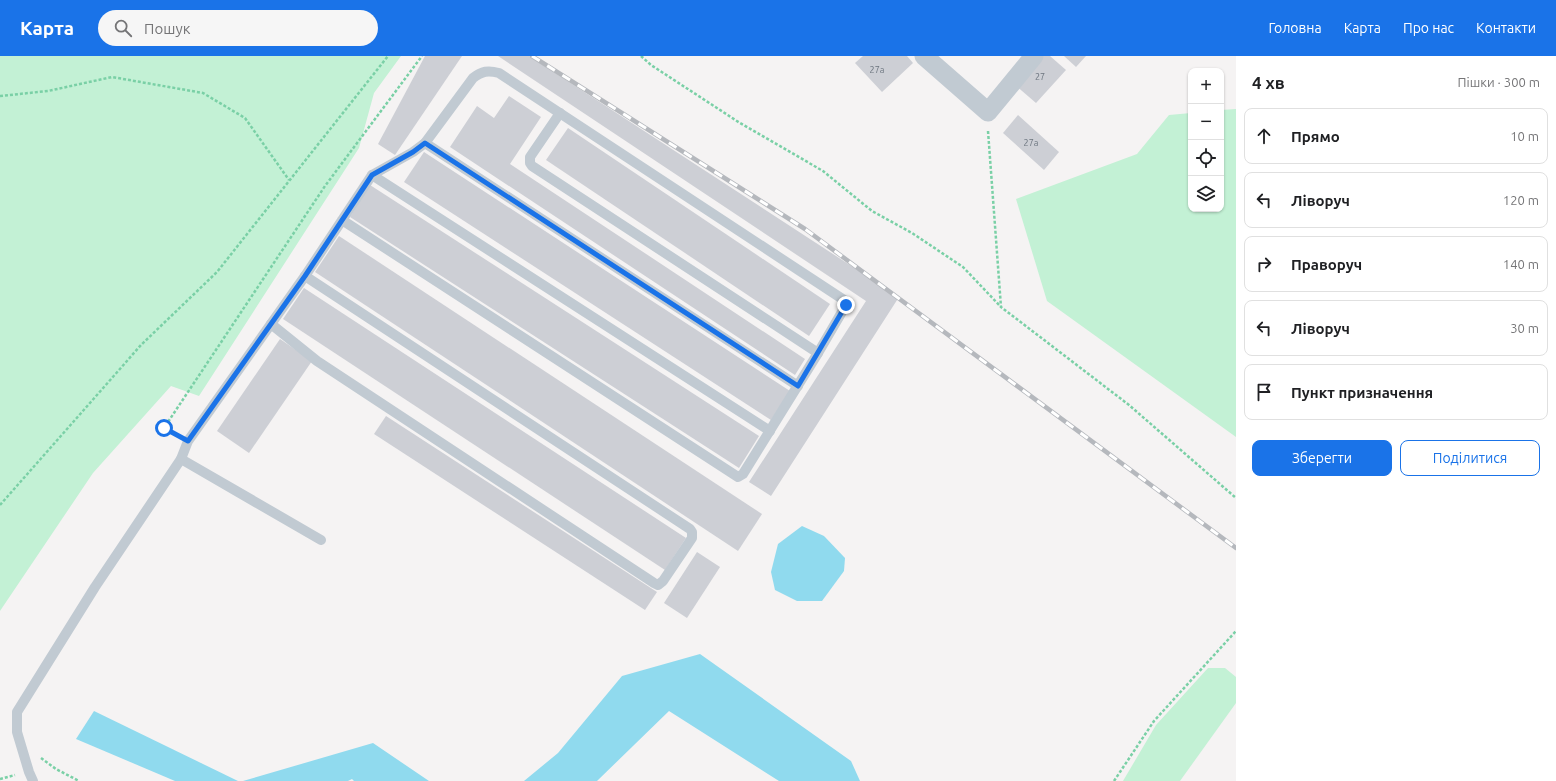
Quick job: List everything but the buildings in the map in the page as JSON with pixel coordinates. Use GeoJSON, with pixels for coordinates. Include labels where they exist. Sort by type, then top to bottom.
{"type":"FeatureCollection","features":[{"type":"Feature","properties":{"kind":"street"},"geometry":{"type":"LineString","coordinates":[[924,56],[988,112],[1034,56]]}},
{"type":"Feature","properties":{"kind":"lane"},"geometry":{"type":"LineString","coordinates":[[33,781],[17,732],[18,712],[95,587],[182,459],[188,441],[305,276],[342,220],[372,175],[413,152],[425,143],[473,78],[481,72],[490,70],[499,73],[844,300],[846,308],[743,474],[738,477],[734,476],[342,220]]}},
{"type":"Feature","properties":{"kind":"lane"},"geometry":{"type":"LineString","coordinates":[[560,113],[530,157],[530,163],[532,166],[818,354]]}},
{"type":"Feature","properties":{"kind":"lane"},"geometry":{"type":"LineString","coordinates":[[425,143],[798,386]]}},
{"type":"Feature","properties":{"kind":"lane"},"geometry":{"type":"LineString","coordinates":[[372,175],[770,431]]}},
{"type":"Feature","properties":{"kind":"lane"},"geometry":{"type":"LineString","coordinates":[[271,324],[317,361],[641,575],[658,584],[663,582],[692,538],[692,532],[690,529],[305,276]]}},
{"type":"Feature","properties":{"kind":"lane"},"geometry":{"type":"LineString","coordinates":[[182,459],[321,540]]}},
{"type":"Feature","properties":{"kind":"path"},"geometry":{"type":"LineString","coordinates":[[0,505],[141,345],[217,272],[388,56]]}},
{"type":"Feature","properties":{"kind":"path"},"geometry":{"type":"LineString","coordinates":[[188,441],[164,428],[325,186],[422,56]]}},
{"type":"Feature","properties":{"kind":"path"},"geometry":{"type":"LineString","coordinates":[[641,56],[651,65],[740,123],[823,171],[872,211],[912,233],[963,267],[1001,307],[1129,405],[1236,498]]}},
{"type":"Feature","properties":{"kind":"path"},"geometry":{"type":"LineString","coordinates":[[0,96],[48,91],[112,77],[203,93],[245,118],[289,180]]}},
{"type":"Feature","properties":{"kind":"path"},"geometry":{"type":"LineString","coordinates":[[988,112],[988,141],[1001,307]]}},
{"type":"Feature","properties":{"kind":"path"},"geometry":{"type":"LineString","coordinates":[[1114,781],[1154,721],[1236,631]]}},
{"type":"Feature","properties":{"kind":"green space"},"geometry":{"type":"Polygon","coordinates":[[[0,56],[401,56],[374,93],[359,148],[199,396],[171,386],[93,473],[0,611],[0,56]]]}},
{"type":"Feature","properties":{"kind":"green space"},"geometry":{"type":"Polygon","coordinates":[[[1236,109],[1236,437],[1047,301],[1016,199],[1137,154],[1169,115],[1188,113],[1188,212],[1224,212],[1224,110],[1236,109]]]}},
{"type":"Feature","properties":{"kind":"green space"},"geometry":{"type":"Polygon","coordinates":[[[1208,668],[1225,668],[1236,677],[1236,703],[1180,781],[1123,781],[1156,725],[1208,668]]]}},
{"type":"Feature","properties":{"kind":"water"},"geometry":{"type":"Polygon","coordinates":[[[802,526],[824,536],[845,558],[844,571],[822,601],[797,601],[775,590],[771,572],[778,544],[802,526]]]}},
{"type":"Feature","properties":{"kind":"water"},"geometry":{"type":"Polygon","coordinates":[[[700,654],[851,761],[860,781],[779,781],[669,711],[597,781],[524,781],[558,753],[622,676],[700,654]]]}},
{"type":"Feature","properties":{"kind":"water"},"geometry":{"type":"Polygon","coordinates":[[[94,711],[238,781],[175,781],[76,739],[94,711]]]}},
{"type":"Feature","properties":{"kind":"water"},"geometry":{"type":"Polygon","coordinates":[[[373,743],[429,781],[354,781],[352,779],[348,781],[243,781],[373,743]]]}},
{"type":"Feature","properties":{"kind":"railway"},"geometry":{"type":"LineString","coordinates":[[532,56],[805,229],[1236,548]]}},
{"type":"Feature","properties":{"kind":"route"},"geometry":{"type":"LineString","coordinates":[[164,428],[188,441],[305,276],[372,175],[413,152],[425,143],[798,386],[846,308],[846,305]]}}]}
